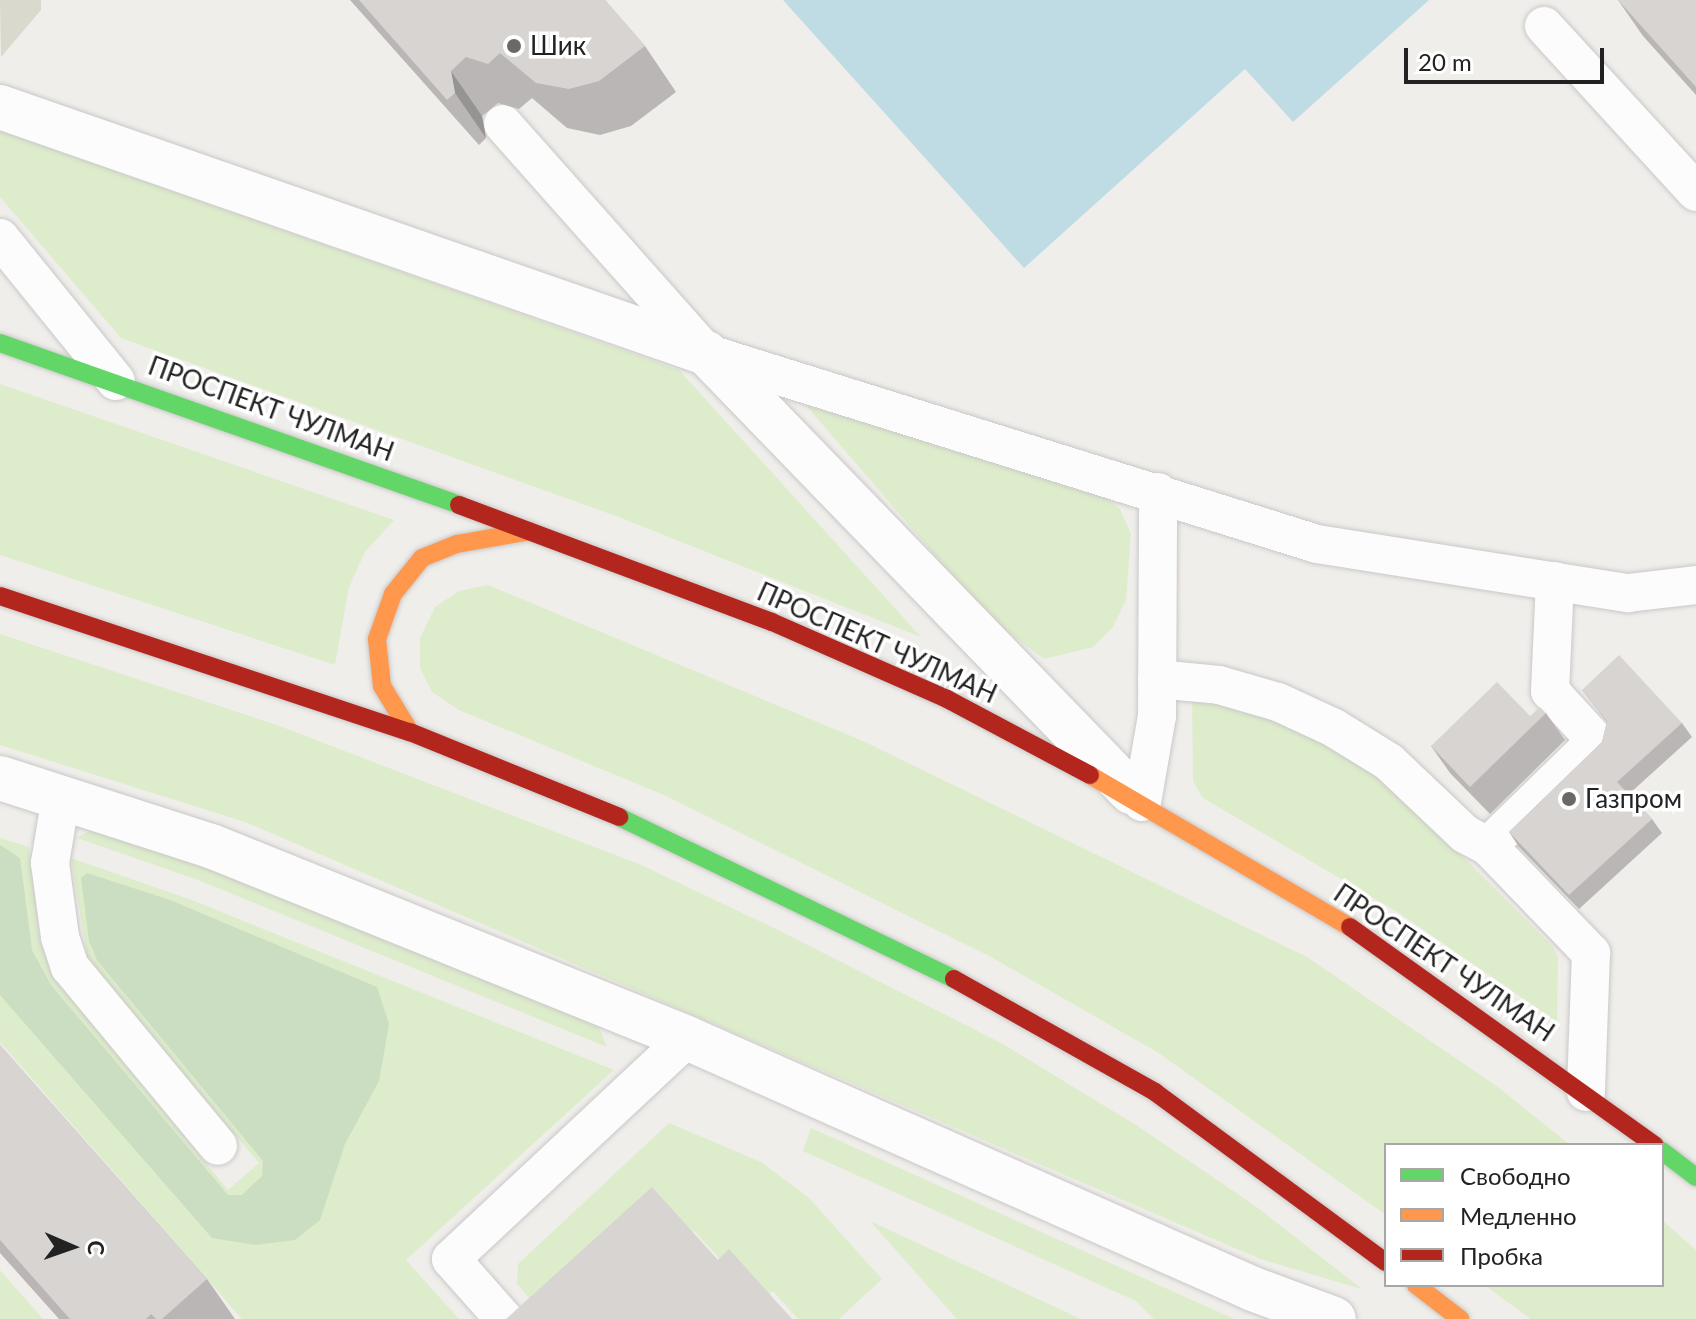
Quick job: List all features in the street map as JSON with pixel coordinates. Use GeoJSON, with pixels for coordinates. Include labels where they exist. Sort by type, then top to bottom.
{"type":"FeatureCollection","features":[{"type":"Feature","properties":{"kind":"main road","name":"ПРОСПЕКТ ЧУЛМАН"},"geometry":{"type":"LineString","coordinates":[[0,343],[116,381],[530,531],[772,622],[933,693],[1142,802],[1366,937],[1586,1092],[1652,1143]]}},
{"type":"Feature","properties":{"kind":"main road"},"geometry":{"type":"LineString","coordinates":[[410,732],[382,686],[377,639],[393,594],[422,558],[457,544],[530,531]]}},
{"type":"Feature","properties":{"kind":"main road"},"geometry":{"type":"LineString","coordinates":[[0,596],[410,732],[654,831],[1008,1006],[1155,1092],[1384,1261]]}},
{"type":"Feature","properties":{"kind":"main road"},"geometry":{"type":"LineString","coordinates":[[1664,1153],[1696,1177]]}},
{"type":"Feature","properties":{"kind":"main road"},"geometry":{"type":"LineString","coordinates":[[1419,1287],[1460,1319]]}},
{"type":"Feature","properties":{"kind":"street"},"geometry":{"type":"LineString","coordinates":[[0,107],[706,353],[1142,802]]}},
{"type":"Feature","properties":{"kind":"street"},"geometry":{"type":"LineString","coordinates":[[0,778],[211,846],[687,1038],[1253,1289],[1334,1319]]}},
{"type":"Feature","properties":{"kind":"lane"},"geometry":{"type":"LineString","coordinates":[[1544,26],[1696,192]]}},
{"type":"Feature","properties":{"kind":"lane"},"geometry":{"type":"LineString","coordinates":[[503,124],[706,353],[1317,544],[1628,593],[1696,585]]}},
{"type":"Feature","properties":{"kind":"lane"},"geometry":{"type":"LineString","coordinates":[[0,238],[116,381]]}},
{"type":"Feature","properties":{"kind":"lane"},"geometry":{"type":"LineString","coordinates":[[1142,802],[1157,716],[1158,492]]}},
{"type":"Feature","properties":{"kind":"lane"},"geometry":{"type":"LineString","coordinates":[[1488,846],[1596,741],[1550,691],[1555,581]]}},
{"type":"Feature","properties":{"kind":"lane"},"geometry":{"type":"LineString","coordinates":[[1157,679],[1219,685],[1278,702],[1334,728],[1389,762],[1465,834],[1488,846],[1591,953],[1586,1092]]}},
{"type":"Feature","properties":{"kind":"lane"},"geometry":{"type":"LineString","coordinates":[[61,797],[50,863],[60,937],[70,967],[218,1146]]}},
{"type":"Feature","properties":{"kind":"lane"},"geometry":{"type":"LineString","coordinates":[[504,1319],[451,1259],[687,1038]]}},
{"type":"Feature","properties":{"kind":"shaded area"},"geometry":{"type":"Polygon","coordinates":[[[0,0],[41,0],[41,10],[1,57],[0,0]]]}},
{"type":"Feature","properties":{"kind":"green space"},"geometry":{"type":"Polygon","coordinates":[[[0,130],[679,370],[921,637],[616,516],[121,338],[0,197],[0,130]]]}},
{"type":"Feature","properties":{"kind":"green space"},"geometry":{"type":"Polygon","coordinates":[[[0,384],[394,520],[365,552],[349,587],[335,665],[0,555],[0,384]]]}},
{"type":"Feature","properties":{"kind":"green space"},"geometry":{"type":"Polygon","coordinates":[[[803,402],[1099,492],[1120,509],[1131,534],[1126,600],[1113,627],[1093,647],[1044,659],[990,619],[803,402]]]}},
{"type":"Feature","properties":{"kind":"green space"},"geometry":{"type":"Polygon","coordinates":[[[488,585],[863,741],[1307,957],[1498,1087],[1568,1143],[1384,1143],[1384,1214],[1157,1052],[991,957],[666,796],[459,710],[432,692],[420,668],[420,638],[435,607],[459,591],[488,585]]]}},
{"type":"Feature","properties":{"kind":"green space"},"geometry":{"type":"Polygon","coordinates":[[[0,634],[277,725],[639,864],[776,929],[1003,1044],[1136,1125],[1254,1205],[1362,1289],[1260,1259],[245,822],[0,745],[0,634]]]}},
{"type":"Feature","properties":{"kind":"green space"},"geometry":{"type":"Polygon","coordinates":[[[1192,697],[1300,726],[1385,779],[1553,947],[1558,958],[1557,1022],[1399,913],[1203,798],[1193,781],[1192,697]]]}},
{"type":"Feature","properties":{"kind":"green space"},"geometry":{"type":"Polygon","coordinates":[[[93,829],[203,867],[598,1025],[607,1047],[198,880],[77,838],[93,829]]]}},
{"type":"Feature","properties":{"kind":"green space"},"geometry":{"type":"Polygon","coordinates":[[[0,838],[29,847],[40,941],[55,979],[228,1190],[259,1163],[88,962],[71,858],[189,899],[614,1070],[406,1260],[459,1319],[242,1319],[0,1042],[0,838]]]}},
{"type":"Feature","properties":{"kind":"green space"},"geometry":{"type":"Polygon","coordinates":[[[0,845],[20,858],[32,950],[51,985],[228,1195],[242,1195],[262,1176],[263,1161],[97,960],[89,941],[81,878],[87,873],[170,900],[377,987],[389,1024],[379,1081],[345,1144],[320,1220],[295,1240],[255,1245],[212,1238],[0,995],[0,845]]]}},
{"type":"Feature","properties":{"kind":"green space"},"geometry":{"type":"Polygon","coordinates":[[[669,1123],[761,1162],[808,1197],[882,1279],[839,1319],[798,1319],[773,1291],[760,1303],[694,1231],[598,1319],[547,1319],[517,1284],[518,1264],[669,1123]]]}},
{"type":"Feature","properties":{"kind":"green space"},"geometry":{"type":"Polygon","coordinates":[[[811,1128],[1234,1319],[1154,1319],[1136,1301],[803,1151],[811,1128]]]}},
{"type":"Feature","properties":{"kind":"green space"},"geometry":{"type":"Polygon","coordinates":[[[870,1221],[1081,1319],[957,1319],[870,1221]]]}},
{"type":"Feature","properties":{"kind":"green space"},"geometry":{"type":"Polygon","coordinates":[[[1664,1222],[1696,1250],[1696,1319],[1531,1319],[1487,1287],[1664,1287],[1664,1222]]]}},
{"type":"Feature","properties":{"kind":"green space"},"geometry":{"type":"Polygon","coordinates":[[[0,1270],[43,1319],[0,1319],[0,1270]]]}},
{"type":"Feature","properties":{"kind":"water"},"geometry":{"type":"Polygon","coordinates":[[[783,0],[1429,0],[1293,122],[1245,69],[1024,268],[783,0]]]}},
{"type":"Feature","properties":{"kind":"building"},"geometry":{"type":"Polygon","coordinates":[[[359,0],[605,0],[645,46],[599,81],[569,89],[536,83],[500,53],[488,64],[466,57],[451,71],[455,93],[447,100],[359,0]]]}},
{"type":"Feature","properties":{"kind":"building"},"geometry":{"type":"Polygon","coordinates":[[[1618,0],[1696,0],[1696,87],[1618,0]]]}},
{"type":"Feature","properties":{"kind":"building"},"geometry":{"type":"Polygon","coordinates":[[[1619,655],[1682,723],[1617,782],[1652,819],[1569,895],[1509,832],[1602,742],[1607,721],[1582,690],[1619,655]]]}},
{"type":"Feature","properties":{"kind":"building"},"geometry":{"type":"Polygon","coordinates":[[[1497,682],[1530,716],[1540,707],[1546,713],[1470,787],[1431,746],[1497,682]]]}},
{"type":"Feature","properties":{"kind":"building"},"geometry":{"type":"Polygon","coordinates":[[[0,1045],[207,1279],[162,1319],[156,1319],[151,1314],[146,1319],[70,1319],[0,1240],[0,1045]]]}},
{"type":"Feature","properties":{"kind":"building"},"geometry":{"type":"Polygon","coordinates":[[[652,1187],[718,1260],[729,1249],[792,1319],[506,1319],[652,1187]]]}},
{"type":"Feature","properties":{"kind":"traffic: fast"},"geometry":{"type":"LineString","coordinates":[[0,343],[459,505]]}},
{"type":"Feature","properties":{"kind":"traffic: fast"},"geometry":{"type":"LineString","coordinates":[[619,817],[954,979]]}},
{"type":"Feature","properties":{"kind":"traffic: fast"},"geometry":{"type":"LineString","coordinates":[[1664,1153],[1696,1177]]}},
{"type":"Feature","properties":{"kind":"traffic: slow"},"geometry":{"type":"LineString","coordinates":[[410,732],[382,686],[377,639],[393,594],[422,558],[457,544],[530,531]]}},
{"type":"Feature","properties":{"kind":"traffic: slow"},"geometry":{"type":"LineString","coordinates":[[1090,775],[1350,927]]}},
{"type":"Feature","properties":{"kind":"traffic: slow"},"geometry":{"type":"LineString","coordinates":[[1419,1287],[1460,1319]]}},
{"type":"Feature","properties":{"kind":"traffic: jam"},"geometry":{"type":"LineString","coordinates":[[459,505],[772,622],[947,699],[1090,775]]}},
{"type":"Feature","properties":{"kind":"traffic: jam"},"geometry":{"type":"LineString","coordinates":[[0,596],[410,732],[619,817]]}},
{"type":"Feature","properties":{"kind":"traffic: jam"},"geometry":{"type":"LineString","coordinates":[[1350,927],[1652,1143]]}},
{"type":"Feature","properties":{"kind":"traffic: jam"},"geometry":{"type":"LineString","coordinates":[[954,979],[1155,1092],[1384,1261]]}},
{"type":"Feature","properties":{"kind":"place","name":"Шик"},"geometry":{"type":"Point","coordinates":[514,46]}},
{"type":"Feature","properties":{"kind":"place","name":"Газпром"},"geometry":{"type":"Point","coordinates":[1569,799]}}]}
